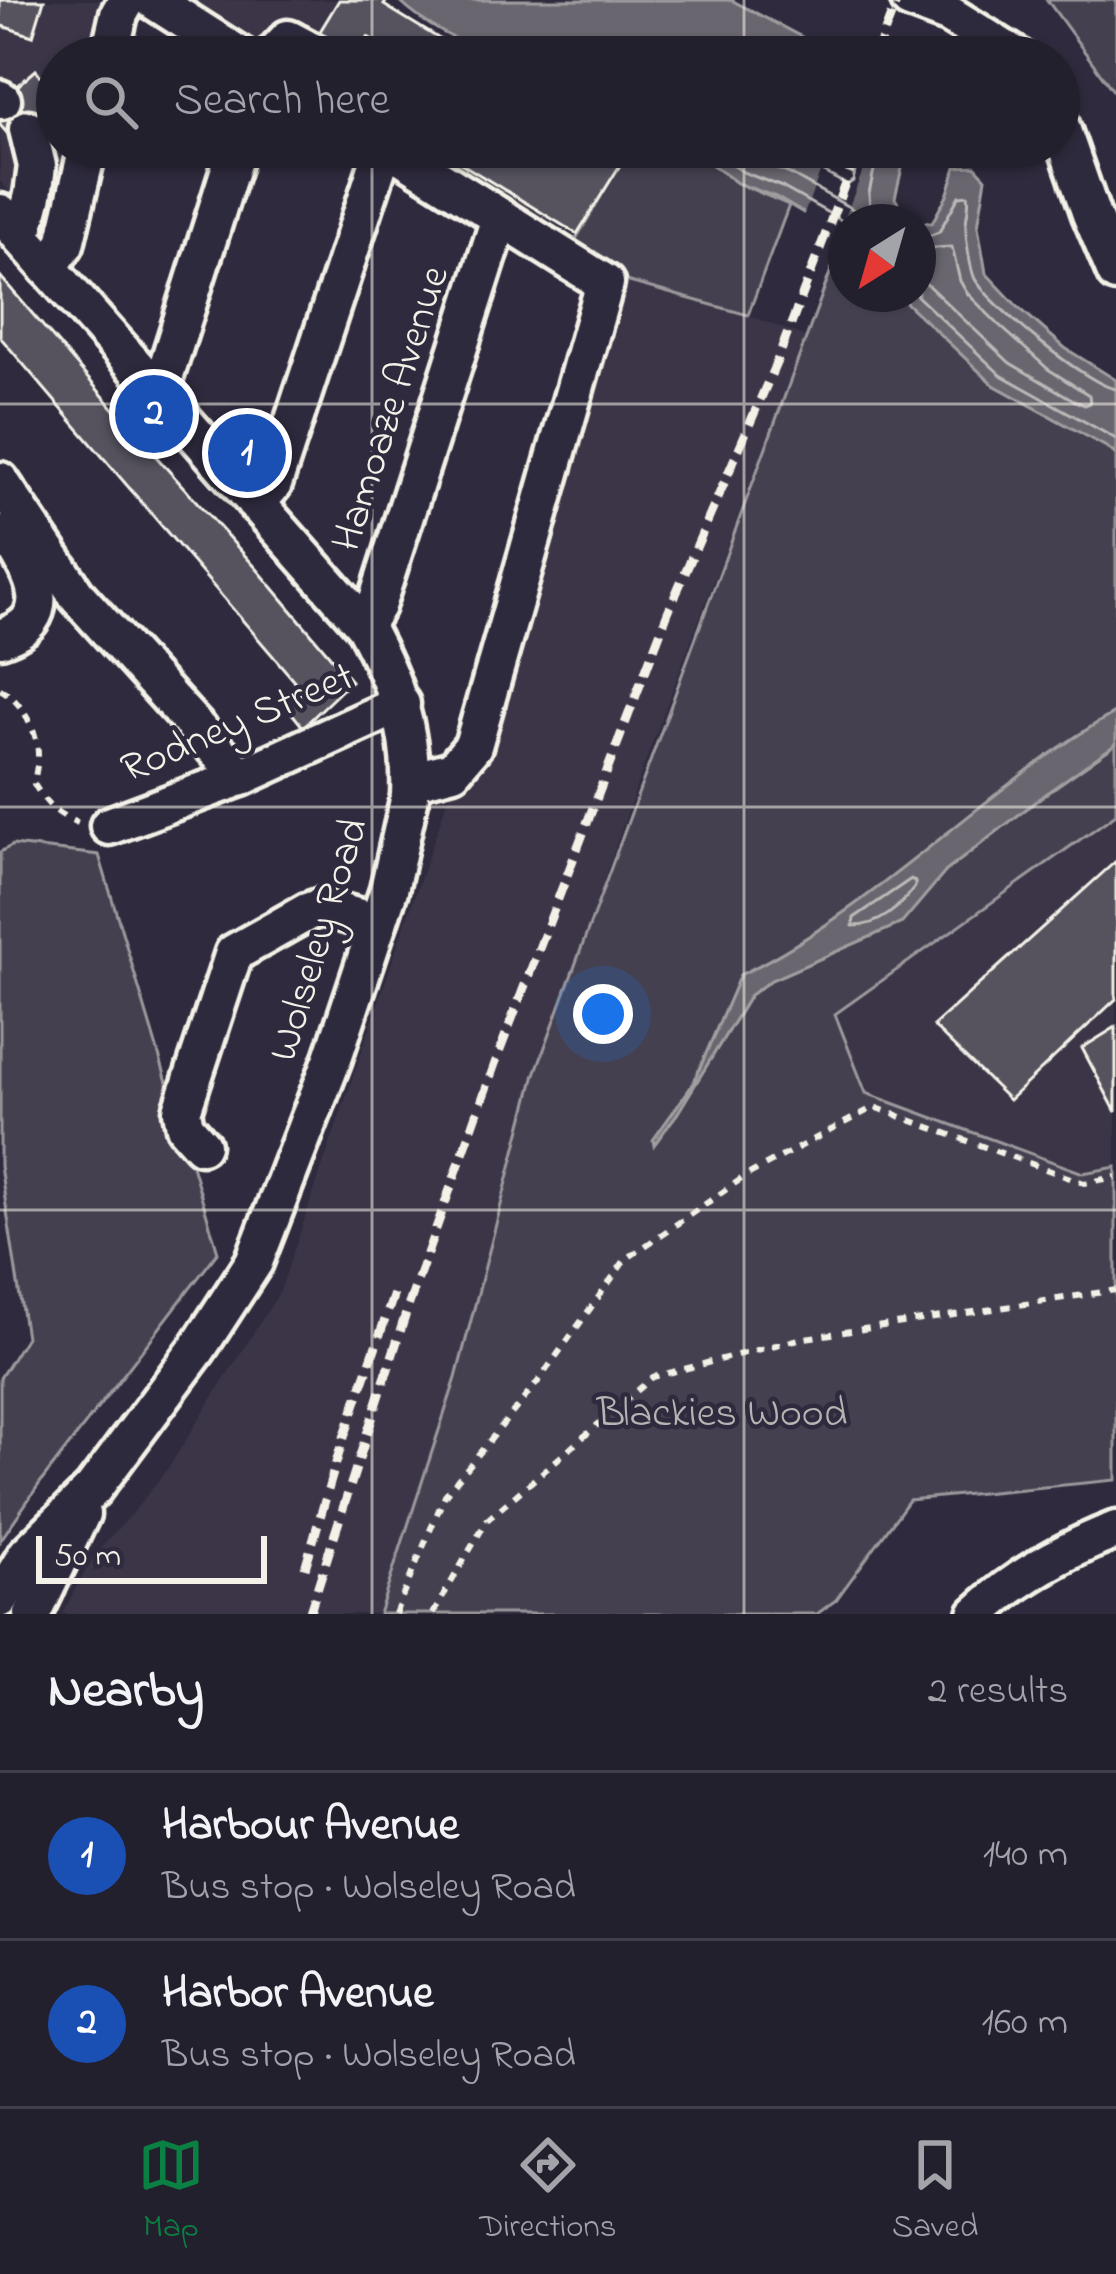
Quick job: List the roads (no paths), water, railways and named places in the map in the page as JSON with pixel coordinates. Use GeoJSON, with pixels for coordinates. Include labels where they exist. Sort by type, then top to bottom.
{"type":"FeatureCollection","features":[{"type":"Feature","properties":{"kind":"street"},"geometry":{"type":"LineString","coordinates":[[114,36],[127,0]]}},
{"type":"Feature","properties":{"kind":"street"},"geometry":{"type":"LineString","coordinates":[[153,0],[209,36]]}},
{"type":"Feature","properties":{"kind":"street"},"geometry":{"type":"LineString","coordinates":[[910,0],[950,15],[984,36]]}},
{"type":"Feature","properties":{"kind":"street"},"geometry":{"type":"LineString","coordinates":[[28,129],[36,162]]}},
{"type":"Feature","properties":{"kind":"street"},"geometry":{"type":"LineString","coordinates":[[11,225],[33,195],[37,168]]}},
{"type":"Feature","properties":{"kind":"street"},"geometry":{"type":"LineString","coordinates":[[48,268],[65,244],[83,168]]}},
{"type":"Feature","properties":{"kind":"street"},"geometry":{"type":"LineString","coordinates":[[159,394],[230,168]]}},
{"type":"Feature","properties":{"kind":"street"},"geometry":{"type":"LineString","coordinates":[[256,504],[274,484],[379,168]]}},
{"type":"Feature","properties":{"kind":"street"},"geometry":{"type":"LineString","coordinates":[[411,781],[453,770],[473,746],[604,283],[420,168]]}},
{"type":"Feature","properties":{"kind":"street"},"geometry":{"type":"LineString","coordinates":[[1075,168],[1116,272]]}},
{"type":"Feature","properties":{"kind":"street","name":"Hamoaze Avenue"},"geometry":{"type":"LineString","coordinates":[[364,625],[376,605],[500,218]]}},
{"type":"Feature","properties":{"kind":"street","name":"Wolseley Road"},"geometry":{"type":"LineString","coordinates":[[0,1599],[27,1555],[93,1489],[198,1348],[254,1262],[333,1058],[389,890],[411,781],[401,704],[364,625],[11,225]]}},
{"type":"Feature","properties":{"kind":"street"},"geometry":{"type":"LineString","coordinates":[[0,481],[78,597],[241,777]]}},
{"type":"Feature","properties":{"kind":"street"},"geometry":{"type":"LineString","coordinates":[[0,521],[32,573],[38,592],[25,626],[0,638]]}},
{"type":"Feature","properties":{"kind":"street","name":"Rodney Street"},"geometry":{"type":"LineString","coordinates":[[109,826],[241,777],[401,704]]}},
{"type":"Feature","properties":{"kind":"street"},"geometry":{"type":"LineString","coordinates":[[201,1145],[184,1126],[182,1111],[234,953],[321,907],[378,923]]}},
{"type":"Feature","properties":{"kind":"street","name":"Wolseley Road"},"geometry":{"type":"LineString","coordinates":[[34,1614],[93,1489]]}},
{"type":"Feature","properties":{"kind":"street"},"geometry":{"type":"LineString","coordinates":[[977,1614],[1038,1569],[1116,1530]]}},
{"type":"Feature","properties":{"kind":"water"},"geometry":{"type":"Polygon","coordinates":[[[398,0],[731,0],[800,36],[450,36],[398,0]]]}},
{"type":"Feature","properties":{"kind":"water"},"geometry":{"type":"Polygon","coordinates":[[[717,168],[902,168],[895,198],[898,204],[828,204],[828,227],[776,197],[737,183],[717,168]]]}},
{"type":"Feature","properties":{"kind":"water"},"geometry":{"type":"Polygon","coordinates":[[[956,168],[977,168],[986,178],[978,226],[986,273],[1065,348],[1116,380],[1116,455],[994,385],[916,312],[936,312],[936,216],[956,168]]]}},
{"type":"Feature","properties":{"kind":"water"},"geometry":{"type":"Polygon","coordinates":[[[1116,712],[1116,744],[946,871],[902,923],[771,980],[750,995],[654,1145],[693,1084],[740,975],[838,917],[1021,775],[1116,712]]]}},
{"type":"Feature","properties":{"kind":"railway"},"geometry":{"type":"LineString","coordinates":[[883,36],[897,0]]}},
{"type":"Feature","properties":{"kind":"railway"},"geometry":{"type":"LineString","coordinates":[[309,1614],[409,1304],[497,1058],[668,612],[777,361],[851,168]]}},
{"type":"Feature","properties":{"kind":"railway"},"geometry":{"type":"LineString","coordinates":[[305,1568],[396,1288]]}},
{"type":"Feature","properties":{"kind":"place","name":"Harbor Avenue"},"geometry":{"type":"Point","coordinates":[154,414]}},
{"type":"Feature","properties":{"kind":"place","name":"Harbour Avenue"},"geometry":{"type":"Point","coordinates":[247,453]}},
{"type":"Feature","properties":{"kind":"park label","name":"Blackies Wood"},"geometry":{"type":"Point","coordinates":[722,1414]}}]}
